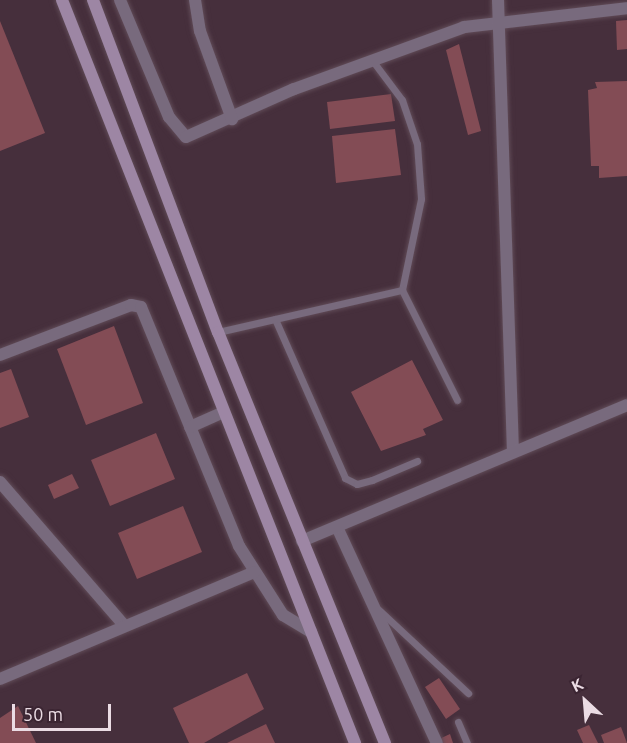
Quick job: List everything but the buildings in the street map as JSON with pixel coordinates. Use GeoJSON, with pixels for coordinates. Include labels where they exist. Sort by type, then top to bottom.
{"type":"FeatureCollection","features":[{"type":"Feature","properties":{"kind":"main road"},"geometry":{"type":"LineString","coordinates":[[62,0],[355,743]]}},
{"type":"Feature","properties":{"kind":"main road"},"geometry":{"type":"LineString","coordinates":[[93,0],[218,332],[386,743]]}},
{"type":"Feature","properties":{"kind":"street"},"geometry":{"type":"LineString","coordinates":[[120,0],[176,129],[186,137],[372,60],[500,19],[627,8]]}},
{"type":"Feature","properties":{"kind":"street"},"geometry":{"type":"LineString","coordinates":[[195,0],[200,31],[232,119]]}},
{"type":"Feature","properties":{"kind":"street"},"geometry":{"type":"LineString","coordinates":[[498,0],[513,451]]}},
{"type":"Feature","properties":{"kind":"street"},"geometry":{"type":"LineString","coordinates":[[0,355],[131,305],[141,307],[190,427],[254,572],[283,615],[311,632]]}},
{"type":"Feature","properties":{"kind":"street"},"geometry":{"type":"LineString","coordinates":[[302,541],[627,405]]}},
{"type":"Feature","properties":{"kind":"street"},"geometry":{"type":"LineString","coordinates":[[190,427],[223,412]]}},
{"type":"Feature","properties":{"kind":"street"},"geometry":{"type":"LineString","coordinates":[[0,482],[124,625]]}},
{"type":"Feature","properties":{"kind":"street"},"geometry":{"type":"LineString","coordinates":[[336,527],[437,743]]}},
{"type":"Feature","properties":{"kind":"street"},"geometry":{"type":"LineString","coordinates":[[0,679],[254,572]]}},
{"type":"Feature","properties":{"kind":"lane"},"geometry":{"type":"LineString","coordinates":[[372,60],[402,100],[419,164],[421,199],[402,290],[457,400]]}},
{"type":"Feature","properties":{"kind":"lane"},"geometry":{"type":"LineString","coordinates":[[218,332],[402,290]]}},
{"type":"Feature","properties":{"kind":"lane"},"geometry":{"type":"LineString","coordinates":[[275,319],[345,478],[357,484],[417,461]]}},
{"type":"Feature","properties":{"kind":"lane"},"geometry":{"type":"LineString","coordinates":[[373,604],[468,693]]}},
{"type":"Feature","properties":{"kind":"lane"},"geometry":{"type":"LineString","coordinates":[[458,722],[467,743]]}}]}
